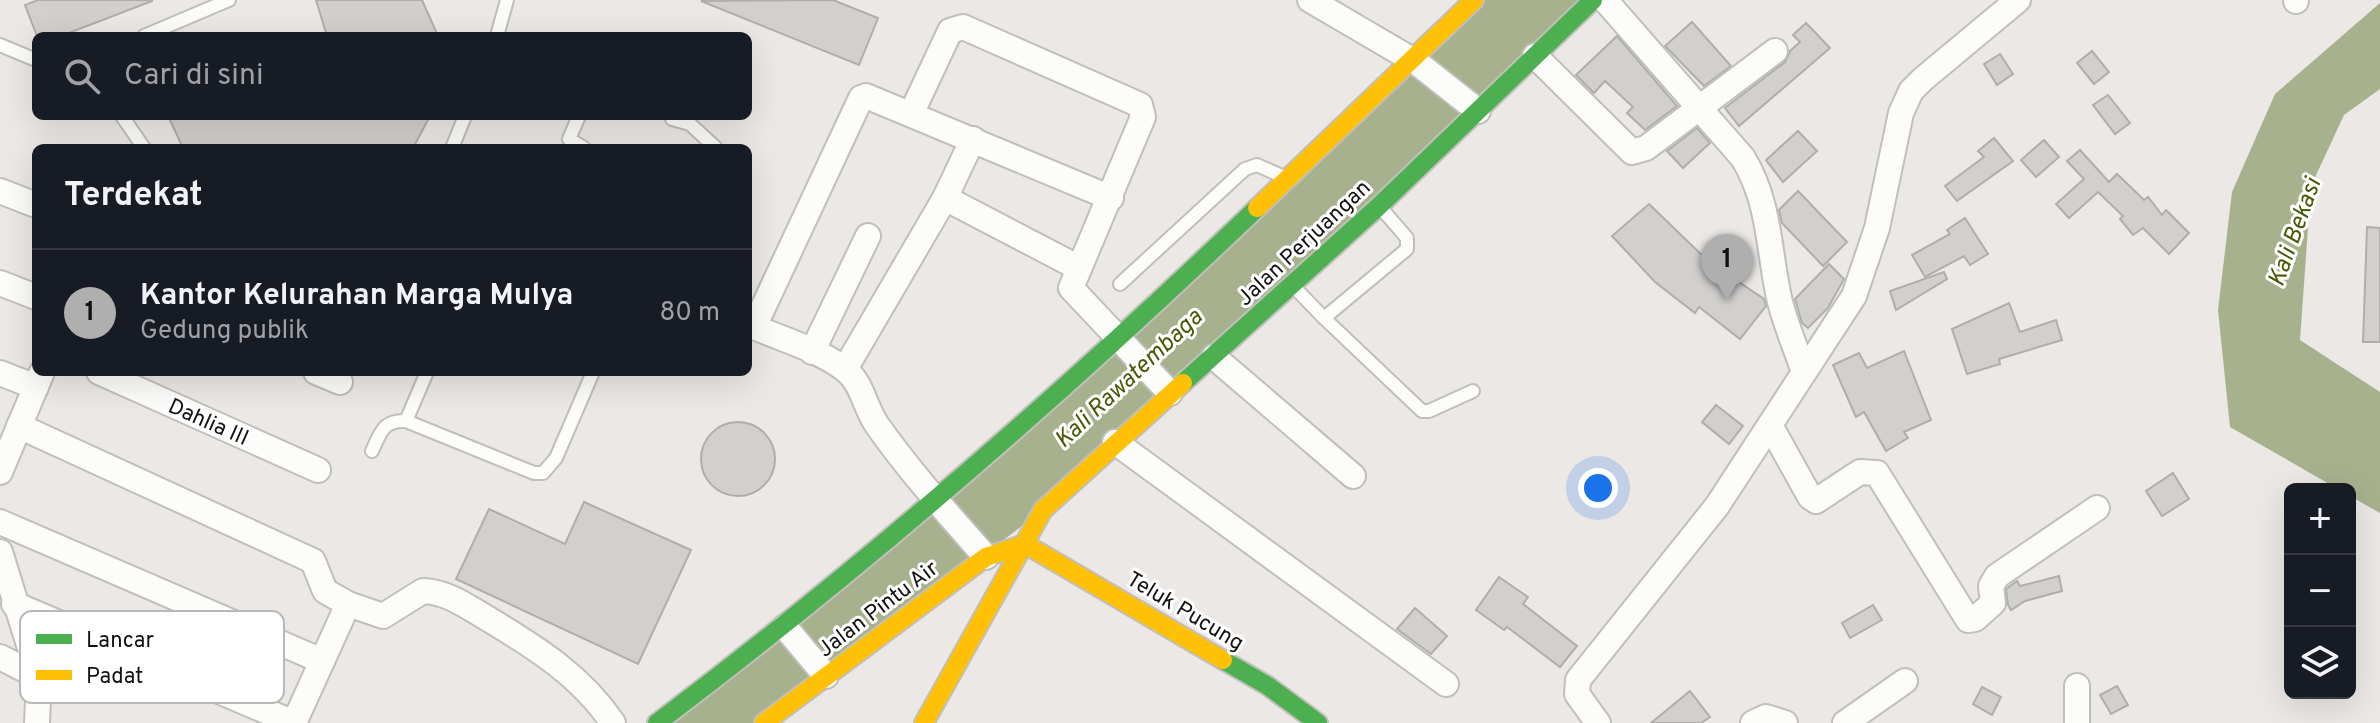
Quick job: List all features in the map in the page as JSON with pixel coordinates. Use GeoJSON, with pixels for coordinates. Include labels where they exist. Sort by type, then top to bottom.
{"type":"FeatureCollection","features":[{"type":"Feature","properties":{"kind":"street"},"geometry":{"type":"LineString","coordinates":[[1310,0],[1422,67],[1470,105]]}},
{"type":"Feature","properties":{"kind":"street"},"geometry":{"type":"LineString","coordinates":[[657,723],[788,630],[936,500],[1124,343],[1287,179],[1422,67],[1474,0]]}},
{"type":"Feature","properties":{"kind":"street","name":"Jalan Perjuangan"},"geometry":{"type":"LineString","coordinates":[[924,723],[1043,510],[1115,442],[1165,387],[1214,357],[1293,286],[1379,206],[1470,105],[1535,56],[1593,0]]}},
{"type":"Feature","properties":{"kind":"street"},"geometry":{"type":"LineString","coordinates":[[1605,0],[1696,108],[1743,158],[1757,181],[1771,235],[1780,302],[1804,372]]}},
{"type":"Feature","properties":{"kind":"street"},"geometry":{"type":"LineString","coordinates":[[1598,723],[1577,694],[1578,680],[1717,506],[1854,296],[1867,265],[1901,113],[1911,91],[2018,0]]}},
{"type":"Feature","properties":{"kind":"street"},"geometry":{"type":"LineString","coordinates":[[912,112],[950,31],[963,27],[1140,105],[1143,117],[1079,268],[1072,292],[1165,387]]}},
{"type":"Feature","properties":{"kind":"street"},"geometry":{"type":"LineString","coordinates":[[1535,56],[1632,152],[1646,148],[1775,51]]}},
{"type":"Feature","properties":{"kind":"street"},"geometry":{"type":"LineString","coordinates":[[752,323],[861,98],[873,97],[912,112],[1111,198]]}},
{"type":"Feature","properties":{"kind":"street"},"geometry":{"type":"LineString","coordinates":[[845,369],[945,198],[973,139]]}},
{"type":"Feature","properties":{"kind":"street"},"geometry":{"type":"LineString","coordinates":[[0,191],[32,203]]}},
{"type":"Feature","properties":{"kind":"street"},"geometry":{"type":"LineString","coordinates":[[945,198],[1079,268]]}},
{"type":"Feature","properties":{"kind":"street"},"geometry":{"type":"LineString","coordinates":[[812,352],[868,236]]}},
{"type":"Feature","properties":{"kind":"street"},"geometry":{"type":"LineString","coordinates":[[0,283],[32,295]]}},
{"type":"Feature","properties":{"kind":"street"},"geometry":{"type":"LineString","coordinates":[[752,325],[845,369],[855,379],[875,422],[936,500],[986,557]]}},
{"type":"Feature","properties":{"kind":"street"},"geometry":{"type":"LineString","coordinates":[[1214,357],[1353,476]]}},
{"type":"Feature","properties":{"kind":"street"},"geometry":{"type":"LineString","coordinates":[[0,373],[39,379],[0,472]]}},
{"type":"Feature","properties":{"kind":"street","name":"Dahlia III"},"geometry":{"type":"LineString","coordinates":[[108,376],[318,470]]}},
{"type":"Feature","properties":{"kind":"street"},"geometry":{"type":"LineString","coordinates":[[326,376],[340,382]]}},
{"type":"Feature","properties":{"kind":"street"},"geometry":{"type":"LineString","coordinates":[[1770,425],[1810,497],[1816,501],[1860,472],[1877,473],[1968,620],[1975,619],[1993,603],[1991,586],[1997,576],[2097,508]]}},
{"type":"Feature","properties":{"kind":"street"},"geometry":{"type":"LineString","coordinates":[[19,426],[313,561],[325,591],[348,604],[383,616],[423,591],[449,596],[560,665],[584,687],[613,723]]}},
{"type":"Feature","properties":{"kind":"street"},"geometry":{"type":"LineString","coordinates":[[1115,442],[1446,684]]}},
{"type":"Feature","properties":{"kind":"street"},"geometry":{"type":"LineString","coordinates":[[0,522],[206,611]]}},
{"type":"Feature","properties":{"kind":"street","name":"Jalan Pintu Air"},"geometry":{"type":"LineString","coordinates":[[764,723],[821,670],[986,557],[1025,544]]}},
{"type":"Feature","properties":{"kind":"street","name":"Teluk Pucung"},"geometry":{"type":"LineString","coordinates":[[1025,544],[1268,686],[1318,723]]}},
{"type":"Feature","properties":{"kind":"street"},"geometry":{"type":"LineString","coordinates":[[1,560],[20,622]]}},
{"type":"Feature","properties":{"kind":"street"},"geometry":{"type":"LineString","coordinates":[[14,604],[30,611]]}},
{"type":"Feature","properties":{"kind":"street"},"geometry":{"type":"LineString","coordinates":[[247,703],[294,723],[348,604]]}},
{"type":"Feature","properties":{"kind":"street"},"geometry":{"type":"LineString","coordinates":[[788,630],[821,670]]}},
{"type":"Feature","properties":{"kind":"street"},"geometry":{"type":"LineString","coordinates":[[284,645],[322,661]]}},
{"type":"Feature","properties":{"kind":"street"},"geometry":{"type":"LineString","coordinates":[[0,657],[20,667]]}},
{"type":"Feature","properties":{"kind":"street"},"geometry":{"type":"LineString","coordinates":[[1845,723],[1905,681]]}},
{"type":"Feature","properties":{"kind":"street"},"geometry":{"type":"LineString","coordinates":[[2077,686],[2077,723]]}},
{"type":"Feature","properties":{"kind":"street"},"geometry":{"type":"LineString","coordinates":[[37,723],[38,703]]}},
{"type":"Feature","properties":{"kind":"street"},"geometry":{"type":"LineString","coordinates":[[1753,723],[1766,717],[1785,723]]}},
{"type":"Feature","properties":{"kind":"lane"},"geometry":{"type":"LineString","coordinates":[[153,32],[229,0]]}},
{"type":"Feature","properties":{"kind":"lane"},"geometry":{"type":"LineString","coordinates":[[498,32],[507,0]]}},
{"type":"Feature","properties":{"kind":"lane"},"geometry":{"type":"LineString","coordinates":[[0,45],[32,58]]}},
{"type":"Feature","properties":{"kind":"lane"},"geometry":{"type":"LineString","coordinates":[[125,120],[141,144]]}},
{"type":"Feature","properties":{"kind":"lane"},"geometry":{"type":"LineString","coordinates":[[454,144],[463,120]]}},
{"type":"Feature","properties":{"kind":"lane"},"geometry":{"type":"LineString","coordinates":[[577,120],[569,139],[577,144]]}},
{"type":"Feature","properties":{"kind":"lane"},"geometry":{"type":"LineString","coordinates":[[676,120],[690,124],[712,144]]}},
{"type":"Feature","properties":{"kind":"lane"},"geometry":{"type":"LineString","coordinates":[[1120,284],[1245,169],[1257,165],[1287,179]]}},
{"type":"Feature","properties":{"kind":"lane"},"geometry":{"type":"LineString","coordinates":[[1324,318],[1407,249],[1407,238],[1379,206]]}},
{"type":"Feature","properties":{"kind":"lane"},"geometry":{"type":"LineString","coordinates":[[1293,286],[1422,411],[1473,391]]}},
{"type":"Feature","properties":{"kind":"lane"},"geometry":{"type":"LineString","coordinates":[[406,421],[425,376]]}},
{"type":"Feature","properties":{"kind":"lane"},"geometry":{"type":"LineString","coordinates":[[372,451],[384,426],[392,421],[406,421],[534,473],[543,473],[556,458],[591,376]]}},
{"type":"Feature","properties":{"kind":"water","name":"Kali Rawatembaga"},"geometry":{"type":"Polygon","coordinates":[[[1474,0],[1593,0],[1043,510],[764,723],[656,723],[785,627],[1474,0]]]}},
{"type":"Feature","properties":{"kind":"water","name":"Kali Bekasi"},"geometry":{"type":"Polygon","coordinates":[[[2380,3],[2380,89],[2344,115],[2311,186],[2300,340],[2380,392],[2380,513],[2356,499],[2356,483],[2328,483],[2230,427],[2218,310],[2232,192],[2275,94],[2380,3]]]}},
{"type":"Feature","properties":{"kind":"building"},"geometry":{"type":"Polygon","coordinates":[[[38,0],[152,0],[71,32],[35,32],[25,5],[38,0]]]}},
{"type":"Feature","properties":{"kind":"building"},"geometry":{"type":"Polygon","coordinates":[[[316,0],[422,0],[436,32],[326,32],[316,0]]]}},
{"type":"Feature","properties":{"kind":"building"},"geometry":{"type":"Polygon","coordinates":[[[833,0],[878,18],[859,65],[701,1],[833,0]]]}},
{"type":"Feature","properties":{"kind":"building"},"geometry":{"type":"Polygon","coordinates":[[[1692,22],[1731,66],[1704,86],[1665,46],[1692,22]]]}},
{"type":"Feature","properties":{"kind":"building"},"geometry":{"type":"Polygon","coordinates":[[[1806,23],[1830,48],[1739,126],[1725,108],[1785,62],[1790,51],[1800,42],[1793,35],[1806,23]]]}},
{"type":"Feature","properties":{"kind":"building"},"geometry":{"type":"Polygon","coordinates":[[[1617,36],[1677,106],[1645,130],[1627,113],[1633,107],[1605,81],[1594,93],[1576,75],[1617,36]]]}},
{"type":"Feature","properties":{"kind":"building"},"geometry":{"type":"Polygon","coordinates":[[[2092,51],[2109,72],[2094,84],[2077,63],[2092,51]]]}},
{"type":"Feature","properties":{"kind":"building"},"geometry":{"type":"Polygon","coordinates":[[[2000,54],[2013,74],[1997,85],[1984,64],[2000,54]]]}},
{"type":"Feature","properties":{"kind":"building"},"geometry":{"type":"Polygon","coordinates":[[[2108,95],[2130,123],[2115,134],[2093,105],[2108,95]]]}},
{"type":"Feature","properties":{"kind":"building"},"geometry":{"type":"Polygon","coordinates":[[[170,120],[428,120],[415,144],[181,144],[170,120]]]}},
{"type":"Feature","properties":{"kind":"building"},"geometry":{"type":"Polygon","coordinates":[[[1697,128],[1710,143],[1683,168],[1667,151],[1697,128]]]}},
{"type":"Feature","properties":{"kind":"building"},"geometry":{"type":"Polygon","coordinates":[[[1798,131],[1817,151],[1783,182],[1766,160],[1798,131]]]}},
{"type":"Feature","properties":{"kind":"building"},"geometry":{"type":"Polygon","coordinates":[[[1994,138],[2013,161],[1957,201],[1945,186],[1984,157],[1978,151],[1994,138]]]}},
{"type":"Feature","properties":{"kind":"building"},"geometry":{"type":"Polygon","coordinates":[[[2044,140],[2059,157],[2036,177],[2021,160],[2044,140]]]}},
{"type":"Feature","properties":{"kind":"building"},"geometry":{"type":"Polygon","coordinates":[[[2080,150],[2109,182],[2117,174],[2144,200],[2148,197],[2162,215],[2166,210],[2189,233],[2169,254],[2143,228],[2133,235],[2120,219],[2123,216],[2098,192],[2069,218],[2056,204],[2084,179],[2067,161],[2080,150]]]}},
{"type":"Feature","properties":{"kind":"building"},"geometry":{"type":"Polygon","coordinates":[[[1798,191],[1847,242],[1823,266],[1782,223],[1779,210],[1798,191]]]}},
{"type":"Feature","properties":{"kind":"building"},"geometry":{"type":"Polygon","coordinates":[[[1649,204],[1709,262],[1764,299],[1766,306],[1740,339],[1699,307],[1695,313],[1655,282],[1612,236],[1649,204]]]}},
{"type":"Feature","properties":{"kind":"building"},"geometry":{"type":"Polygon","coordinates":[[[1965,218],[1988,254],[1970,265],[1964,256],[1925,277],[1912,255],[1950,234],[1947,230],[1965,218]]]}},
{"type":"Feature","properties":{"kind":"building"},"geometry":{"type":"Polygon","coordinates":[[[2367,227],[2380,228],[2380,342],[2363,342],[2367,227]]]}},
{"type":"Feature","properties":{"kind":"building"},"geometry":{"type":"Polygon","coordinates":[[[1829,264],[1844,279],[1828,308],[1808,328],[1802,323],[1795,299],[1829,264]]]}},
{"type":"Feature","properties":{"kind":"building"},"geometry":{"type":"Polygon","coordinates":[[[1944,272],[1947,279],[1896,310],[1890,291],[1944,272]]]}},
{"type":"Feature","properties":{"kind":"building"},"geometry":{"type":"Polygon","coordinates":[[[2009,303],[2020,332],[2056,320],[2062,340],[1999,359],[2000,364],[1967,374],[1952,329],[2009,303]]]}},
{"type":"Feature","properties":{"kind":"building"},"geometry":{"type":"Polygon","coordinates":[[[1904,351],[1931,420],[1904,432],[1908,438],[1886,451],[1864,412],[1856,417],[1833,365],[1859,353],[1867,368],[1904,351]]]}},
{"type":"Feature","properties":{"kind":"building"},"geometry":{"type":"Polygon","coordinates":[[[1716,405],[1743,426],[1729,444],[1702,422],[1716,405]]]}},
{"type":"Feature","properties":{"kind":"building"},"geometry":{"type":"Polygon","coordinates":[[[738,422],[759,428],[769,438],[775,459],[769,480],[759,490],[738,496],[717,490],[707,480],[701,459],[707,438],[717,428],[738,422]]]}},
{"type":"Feature","properties":{"kind":"building"},"geometry":{"type":"Polygon","coordinates":[[[2173,473],[2189,499],[2162,516],[2146,491],[2173,473]]]}},
{"type":"Feature","properties":{"kind":"building"},"geometry":{"type":"Polygon","coordinates":[[[584,502],[691,550],[638,664],[456,579],[489,509],[565,544],[584,502]]]}},
{"type":"Feature","properties":{"kind":"building"},"geometry":{"type":"Polygon","coordinates":[[[2059,576],[2062,591],[2025,601],[2011,610],[2006,589],[2017,581],[2020,586],[2059,576]]]}},
{"type":"Feature","properties":{"kind":"building"},"geometry":{"type":"Polygon","coordinates":[[[1499,577],[1528,597],[1523,604],[1577,646],[1560,667],[1507,627],[1504,630],[1476,610],[1499,577]]]}},
{"type":"Feature","properties":{"kind":"building"},"geometry":{"type":"Polygon","coordinates":[[[1873,605],[1882,620],[1850,638],[1842,623],[1873,605]]]}},
{"type":"Feature","properties":{"kind":"building"},"geometry":{"type":"Polygon","coordinates":[[[1415,608],[1447,636],[1431,654],[1397,629],[1415,608]]]}},
{"type":"Feature","properties":{"kind":"building"},"geometry":{"type":"Polygon","coordinates":[[[2117,686],[2128,705],[2111,714],[2100,695],[2117,686]]]}},
{"type":"Feature","properties":{"kind":"building"},"geometry":{"type":"Polygon","coordinates":[[[1982,687],[2001,697],[1992,715],[1973,704],[1982,687]]]}},
{"type":"Feature","properties":{"kind":"building"},"geometry":{"type":"Polygon","coordinates":[[[1690,691],[1710,717],[1701,723],[1651,723],[1690,691]]]}},
{"type":"Feature","properties":{"kind":"traffic: fast"},"geometry":{"type":"LineString","coordinates":[[1183,383],[1379,206],[1593,0]]}},
{"type":"Feature","properties":{"kind":"traffic: fast"},"geometry":{"type":"LineString","coordinates":[[657,723],[813,601],[964,474],[1112,343],[1257,208]]}},
{"type":"Feature","properties":{"kind":"traffic: fast"},"geometry":{"type":"LineString","coordinates":[[1223,660],[1268,686],[1318,723]]}},
{"type":"Feature","properties":{"kind":"traffic: slow"},"geometry":{"type":"LineString","coordinates":[[1257,208],[1474,0]]}},
{"type":"Feature","properties":{"kind":"traffic: slow"},"geometry":{"type":"LineString","coordinates":[[924,723],[1043,510],[1183,383]]}},
{"type":"Feature","properties":{"kind":"traffic: slow"},"geometry":{"type":"LineString","coordinates":[[764,723],[986,557],[1025,544],[1223,660]]}},
{"type":"Feature","properties":{"kind":"place","name":"Kantor Kelurahan Marga Mulya"},"geometry":{"type":"Point","coordinates":[1727,300]}}]}
